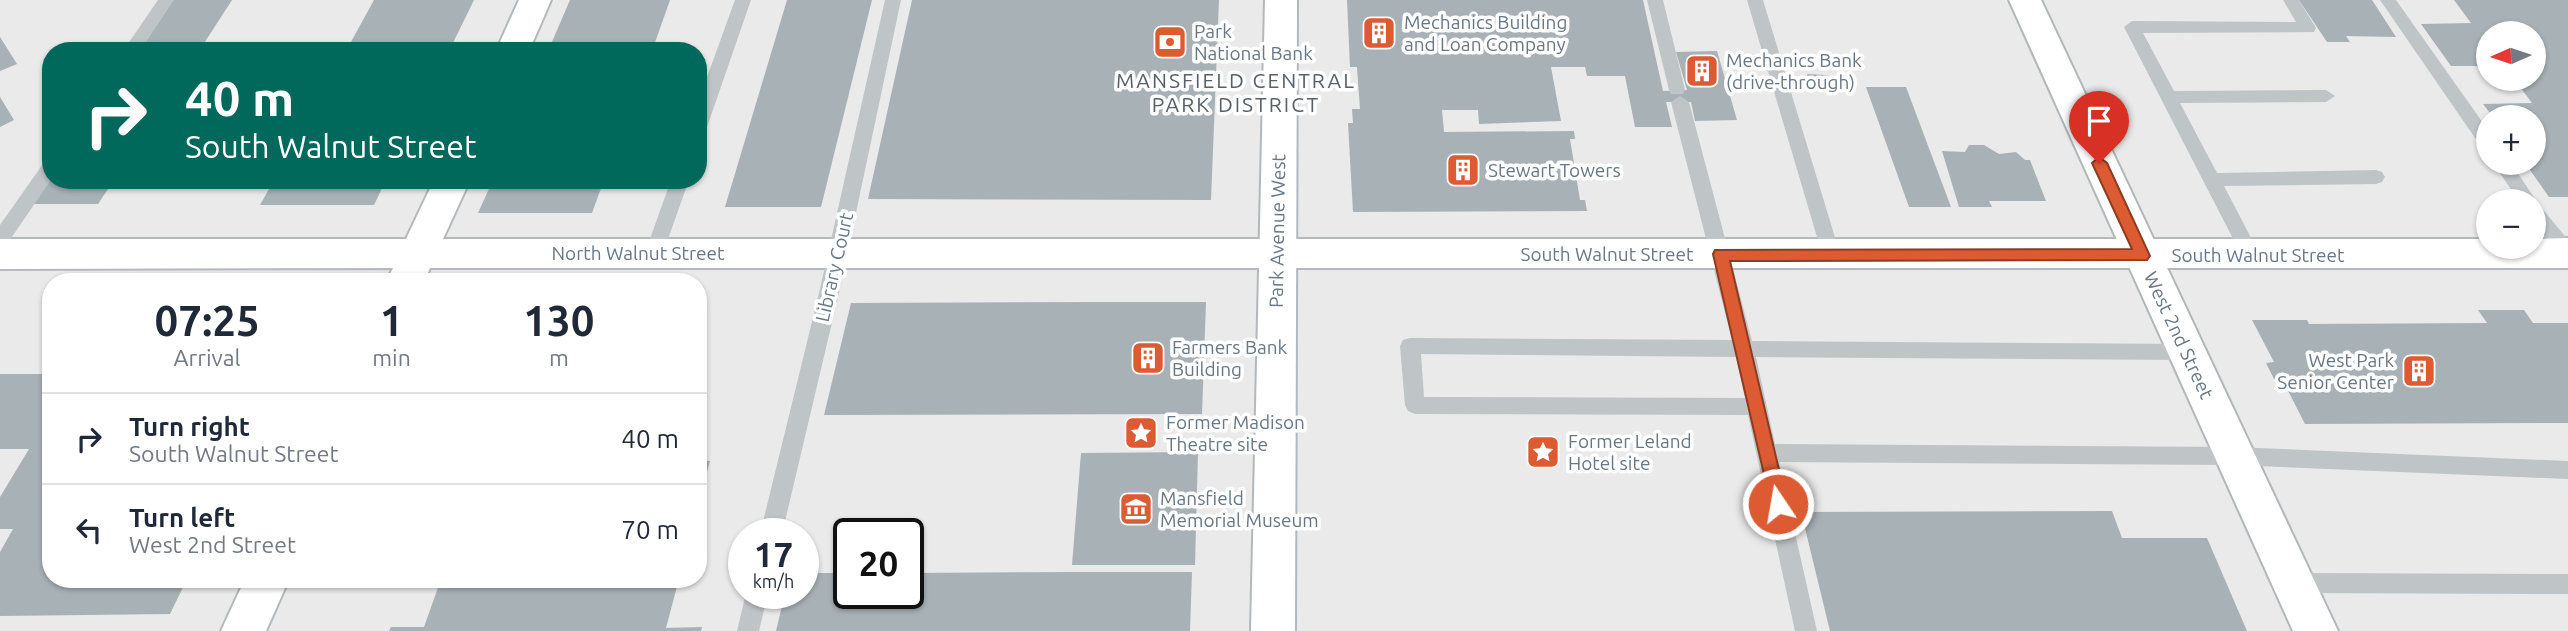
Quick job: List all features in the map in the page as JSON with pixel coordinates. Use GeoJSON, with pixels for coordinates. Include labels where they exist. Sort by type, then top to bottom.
{"type":"FeatureCollection","features":[{"type":"Feature","properties":{"kind":"main road"},"geometry":{"type":"LineString","coordinates":[[516,42],[535,0]]}},
{"type":"Feature","properties":{"kind":"main road","name":"Park Avenue West"},"geometry":{"type":"LineString","coordinates":[[1273,631],[1281,0]]}},
{"type":"Feature","properties":{"kind":"main road","name":"West 2nd Street"},"geometry":{"type":"LineString","coordinates":[[2025,0],[2316,631]]}},
{"type":"Feature","properties":{"kind":"main road"},"geometry":{"type":"LineString","coordinates":[[411,268],[448,189]]}},
{"type":"Feature","properties":{"kind":"main road","name":"North Walnut Street"},"geometry":{"type":"LineString","coordinates":[[0,254],[411,268],[654,253],[1277,252]]}},
{"type":"Feature","properties":{"kind":"main road","name":"South Walnut Street"},"geometry":{"type":"LineString","coordinates":[[1277,252],[2142,256],[2567,253]]}},
{"type":"Feature","properties":{"kind":"main road"},"geometry":{"type":"LineString","coordinates":[[243,631],[263,588]]}},
{"type":"Feature","properties":{"kind":"lane"},"geometry":{"type":"LineString","coordinates":[[137,42],[166,0]]}},
{"type":"Feature","properties":{"kind":"lane"},"geometry":{"type":"LineString","coordinates":[[707,102],[743,0]]}},
{"type":"Feature","properties":{"kind":"lane","name":"Library Court"},"geometry":{"type":"LineString","coordinates":[[775,518],[838,253],[893,0]]}},
{"type":"Feature","properties":{"kind":"lane"},"geometry":{"type":"LineString","coordinates":[[1655,0],[1758,407],[1806,631]]}},
{"type":"Feature","properties":{"kind":"lane"},"geometry":{"type":"LineString","coordinates":[[1755,0],[1831,254]]}},
{"type":"Feature","properties":{"kind":"lane"},"geometry":{"type":"LineString","coordinates":[[2251,255],[2132,27],[2308,28],[2291,0]]}},
{"type":"Feature","properties":{"kind":"lane"},"geometry":{"type":"LineString","coordinates":[[2388,0],[2476,126]]}},
{"type":"Feature","properties":{"kind":"lane"},"geometry":{"type":"LineString","coordinates":[[2168,97],[2326,96]]}},
{"type":"Feature","properties":{"kind":"lane"},"geometry":{"type":"LineString","coordinates":[[2211,180],[2376,177]]}},
{"type":"Feature","properties":{"kind":"lane"},"geometry":{"type":"LineString","coordinates":[[0,239],[42,179]]}},
{"type":"Feature","properties":{"kind":"lane"},"geometry":{"type":"LineString","coordinates":[[654,253],[677,189]]}},
{"type":"Feature","properties":{"kind":"lane"},"geometry":{"type":"LineString","coordinates":[[2546,224],[2567,253]]}},
{"type":"Feature","properties":{"kind":"lane"},"geometry":{"type":"LineString","coordinates":[[1758,407],[1415,405],[1410,346],[2187,352]]}},
{"type":"Feature","properties":{"kind":"lane"},"geometry":{"type":"LineString","coordinates":[[1767,453],[2235,456],[2568,470]]}},
{"type":"Feature","properties":{"kind":"lane"},"geometry":{"type":"LineString","coordinates":[[2294,583],[2568,584]]}},
{"type":"Feature","properties":{"kind":"lane"},"geometry":{"type":"LineString","coordinates":[[748,631],[753,609]]}},
{"type":"Feature","properties":{"kind":"shaded area"},"geometry":{"type":"Polygon","coordinates":[[[0,0],[2568,0],[2568,631],[0,631],[0,0]]]}},
{"type":"Feature","properties":{"kind":"building"},"geometry":{"type":"Polygon","coordinates":[[[173,0],[232,0],[205,42],[144,42],[173,0]]]}},
{"type":"Feature","properties":{"kind":"building"},"geometry":{"type":"Polygon","coordinates":[[[374,0],[474,0],[453,42],[351,42],[374,0]]]}},
{"type":"Feature","properties":{"kind":"building"},"geometry":{"type":"Polygon","coordinates":[[[570,0],[670,0],[655,42],[552,42],[570,0]]]}},
{"type":"Feature","properties":{"kind":"building"},"geometry":{"type":"Polygon","coordinates":[[[787,0],[872,0],[821,207],[725,207],[787,0]]]}},
{"type":"Feature","properties":{"kind":"building"},"geometry":{"type":"Polygon","coordinates":[[[912,0],[1219,0],[1211,200],[868,199],[912,0]]]}},
{"type":"Feature","properties":{"kind":"building"},"geometry":{"type":"Polygon","coordinates":[[[1347,0],[1643,0],[1663,91],[1687,90],[1676,52],[1717,51],[1737,120],[1695,121],[1691,102],[1666,102],[1672,127],[1635,127],[1625,76],[1587,76],[1585,67],[1551,67],[1561,121],[1479,124],[1478,110],[1442,110],[1444,132],[1574,131],[1575,139],[1570,139],[1580,200],[1585,200],[1587,211],[1353,212],[1348,123],[1353,123],[1352,109],[1360,109],[1357,67],[1350,67],[1347,0]]]}},
{"type":"Feature","properties":{"kind":"building"},"geometry":{"type":"Polygon","coordinates":[[[2299,0],[2372,0],[2396,37],[2346,36],[2350,42],[2327,42],[2299,0]]]}},
{"type":"Feature","properties":{"kind":"building"},"geometry":{"type":"Polygon","coordinates":[[[2454,0],[2568,0],[2568,197],[2549,197],[2546,189],[2533,175],[2546,175],[2546,105],[2483,104],[2532,103],[2523,91],[2546,91],[2546,21],[2476,21],[2476,66],[2451,66],[2421,24],[2471,23],[2454,0]]]}},
{"type":"Feature","properties":{"kind":"building"},"geometry":{"type":"Polygon","coordinates":[[[0,37],[17,64],[0,71],[0,37]]]}},
{"type":"Feature","properties":{"kind":"building"},"geometry":{"type":"Polygon","coordinates":[[[1807,74],[1827,75],[1831,88],[1810,88],[1807,74]]]}},
{"type":"Feature","properties":{"kind":"building"},"geometry":{"type":"Polygon","coordinates":[[[1866,87],[1906,87],[1951,207],[1909,207],[1866,87]]]}},
{"type":"Feature","properties":{"kind":"building"},"geometry":{"type":"Polygon","coordinates":[[[0,97],[14,120],[0,127],[0,97]]]}},
{"type":"Feature","properties":{"kind":"building"},"geometry":{"type":"Polygon","coordinates":[[[1969,145],[1984,145],[1999,154],[2016,152],[2025,160],[2030,160],[2046,201],[1989,201],[1992,207],[1959,207],[1942,151],[1965,152],[1969,145]]]}},
{"type":"Feature","properties":{"kind":"building"},"geometry":{"type":"Polygon","coordinates":[[[44,189],[108,189],[98,204],[31,204],[44,189]]]}},
{"type":"Feature","properties":{"kind":"building"},"geometry":{"type":"Polygon","coordinates":[[[269,189],[382,189],[374,205],[260,205],[269,189]]]}},
{"type":"Feature","properties":{"kind":"building"},"geometry":{"type":"Polygon","coordinates":[[[489,189],[601,189],[592,213],[478,213],[489,189]]]}},
{"type":"Feature","properties":{"kind":"building"},"geometry":{"type":"Polygon","coordinates":[[[1206,302],[1202,414],[824,415],[851,303],[1206,302]]]}},
{"type":"Feature","properties":{"kind":"building","name":"West Park Senior Center"},"geometry":{"type":"Polygon","coordinates":[[[2478,310],[2524,310],[2533,323],[2568,323],[2568,423],[2305,424],[2282,379],[2274,379],[2266,363],[2274,362],[2252,320],[2307,320],[2309,324],[2487,323],[2478,310]]]}},
{"type":"Feature","properties":{"kind":"building"},"geometry":{"type":"Polygon","coordinates":[[[0,374],[42,374],[42,588],[183,588],[170,614],[0,616],[0,552],[13,529],[0,529],[0,497],[29,449],[0,449],[0,374]]]}},
{"type":"Feature","properties":{"kind":"building"},"geometry":{"type":"Polygon","coordinates":[[[1198,452],[1195,565],[1072,565],[1081,453],[1198,452]]]}},
{"type":"Feature","properties":{"kind":"building"},"geometry":{"type":"Polygon","coordinates":[[[2112,511],[2122,538],[2207,538],[2247,631],[1830,631],[1801,512],[2112,511]]]}},
{"type":"Feature","properties":{"kind":"building"},"geometry":{"type":"Polygon","coordinates":[[[1192,572],[1190,631],[776,631],[781,609],[819,609],[819,573],[833,573],[833,609],[924,609],[924,573],[1192,572]]]}},
{"type":"Feature","properties":{"kind":"building"},"geometry":{"type":"Polygon","coordinates":[[[438,588],[677,588],[666,628],[702,627],[701,631],[389,631],[391,627],[424,627],[438,588]]]}},
{"type":"Feature","properties":{"kind":"place","name":"Mechanics Building and Loan Company"},"geometry":{"type":"Point","coordinates":[1379,33]}},
{"type":"Feature","properties":{"kind":"place","name":"Park National Bank"},"geometry":{"type":"Point","coordinates":[1170,42]}},
{"type":"Feature","properties":{"kind":"place","name":"Mechanics Bank (drive-through)"},"geometry":{"type":"Point","coordinates":[1702,71]}},
{"type":"Feature","properties":{"kind":"place","name":"Stewart Towers"},"geometry":{"type":"Point","coordinates":[1463,170]}},
{"type":"Feature","properties":{"kind":"place","name":"Farmers Bank Building"},"geometry":{"type":"Point","coordinates":[1148,358]}},
{"type":"Feature","properties":{"kind":"place","name":"West Park Senior Center"},"geometry":{"type":"Point","coordinates":[2419,371]}},
{"type":"Feature","properties":{"kind":"place","name":"Former Madison Theatre site"},"geometry":{"type":"Point","coordinates":[1141,433]}},
{"type":"Feature","properties":{"kind":"place","name":"Former Leland Hotel site"},"geometry":{"type":"Point","coordinates":[1543,452]}},
{"type":"Feature","properties":{"kind":"place","name":"Mansfield Memorial Museum"},"geometry":{"type":"Point","coordinates":[1136,509]}},
{"type":"Feature","properties":{"kind":"district","name":"MANSFIELD CENTRAL PARK DISTRICT"},"geometry":{"type":"Point","coordinates":[1236,92]}},
{"type":"Feature","properties":{"kind":"route"},"geometry":{"type":"LineString","coordinates":[[1778,504],[1758,407],[1720,254],[2142,256],[2099,163]]}}]}
